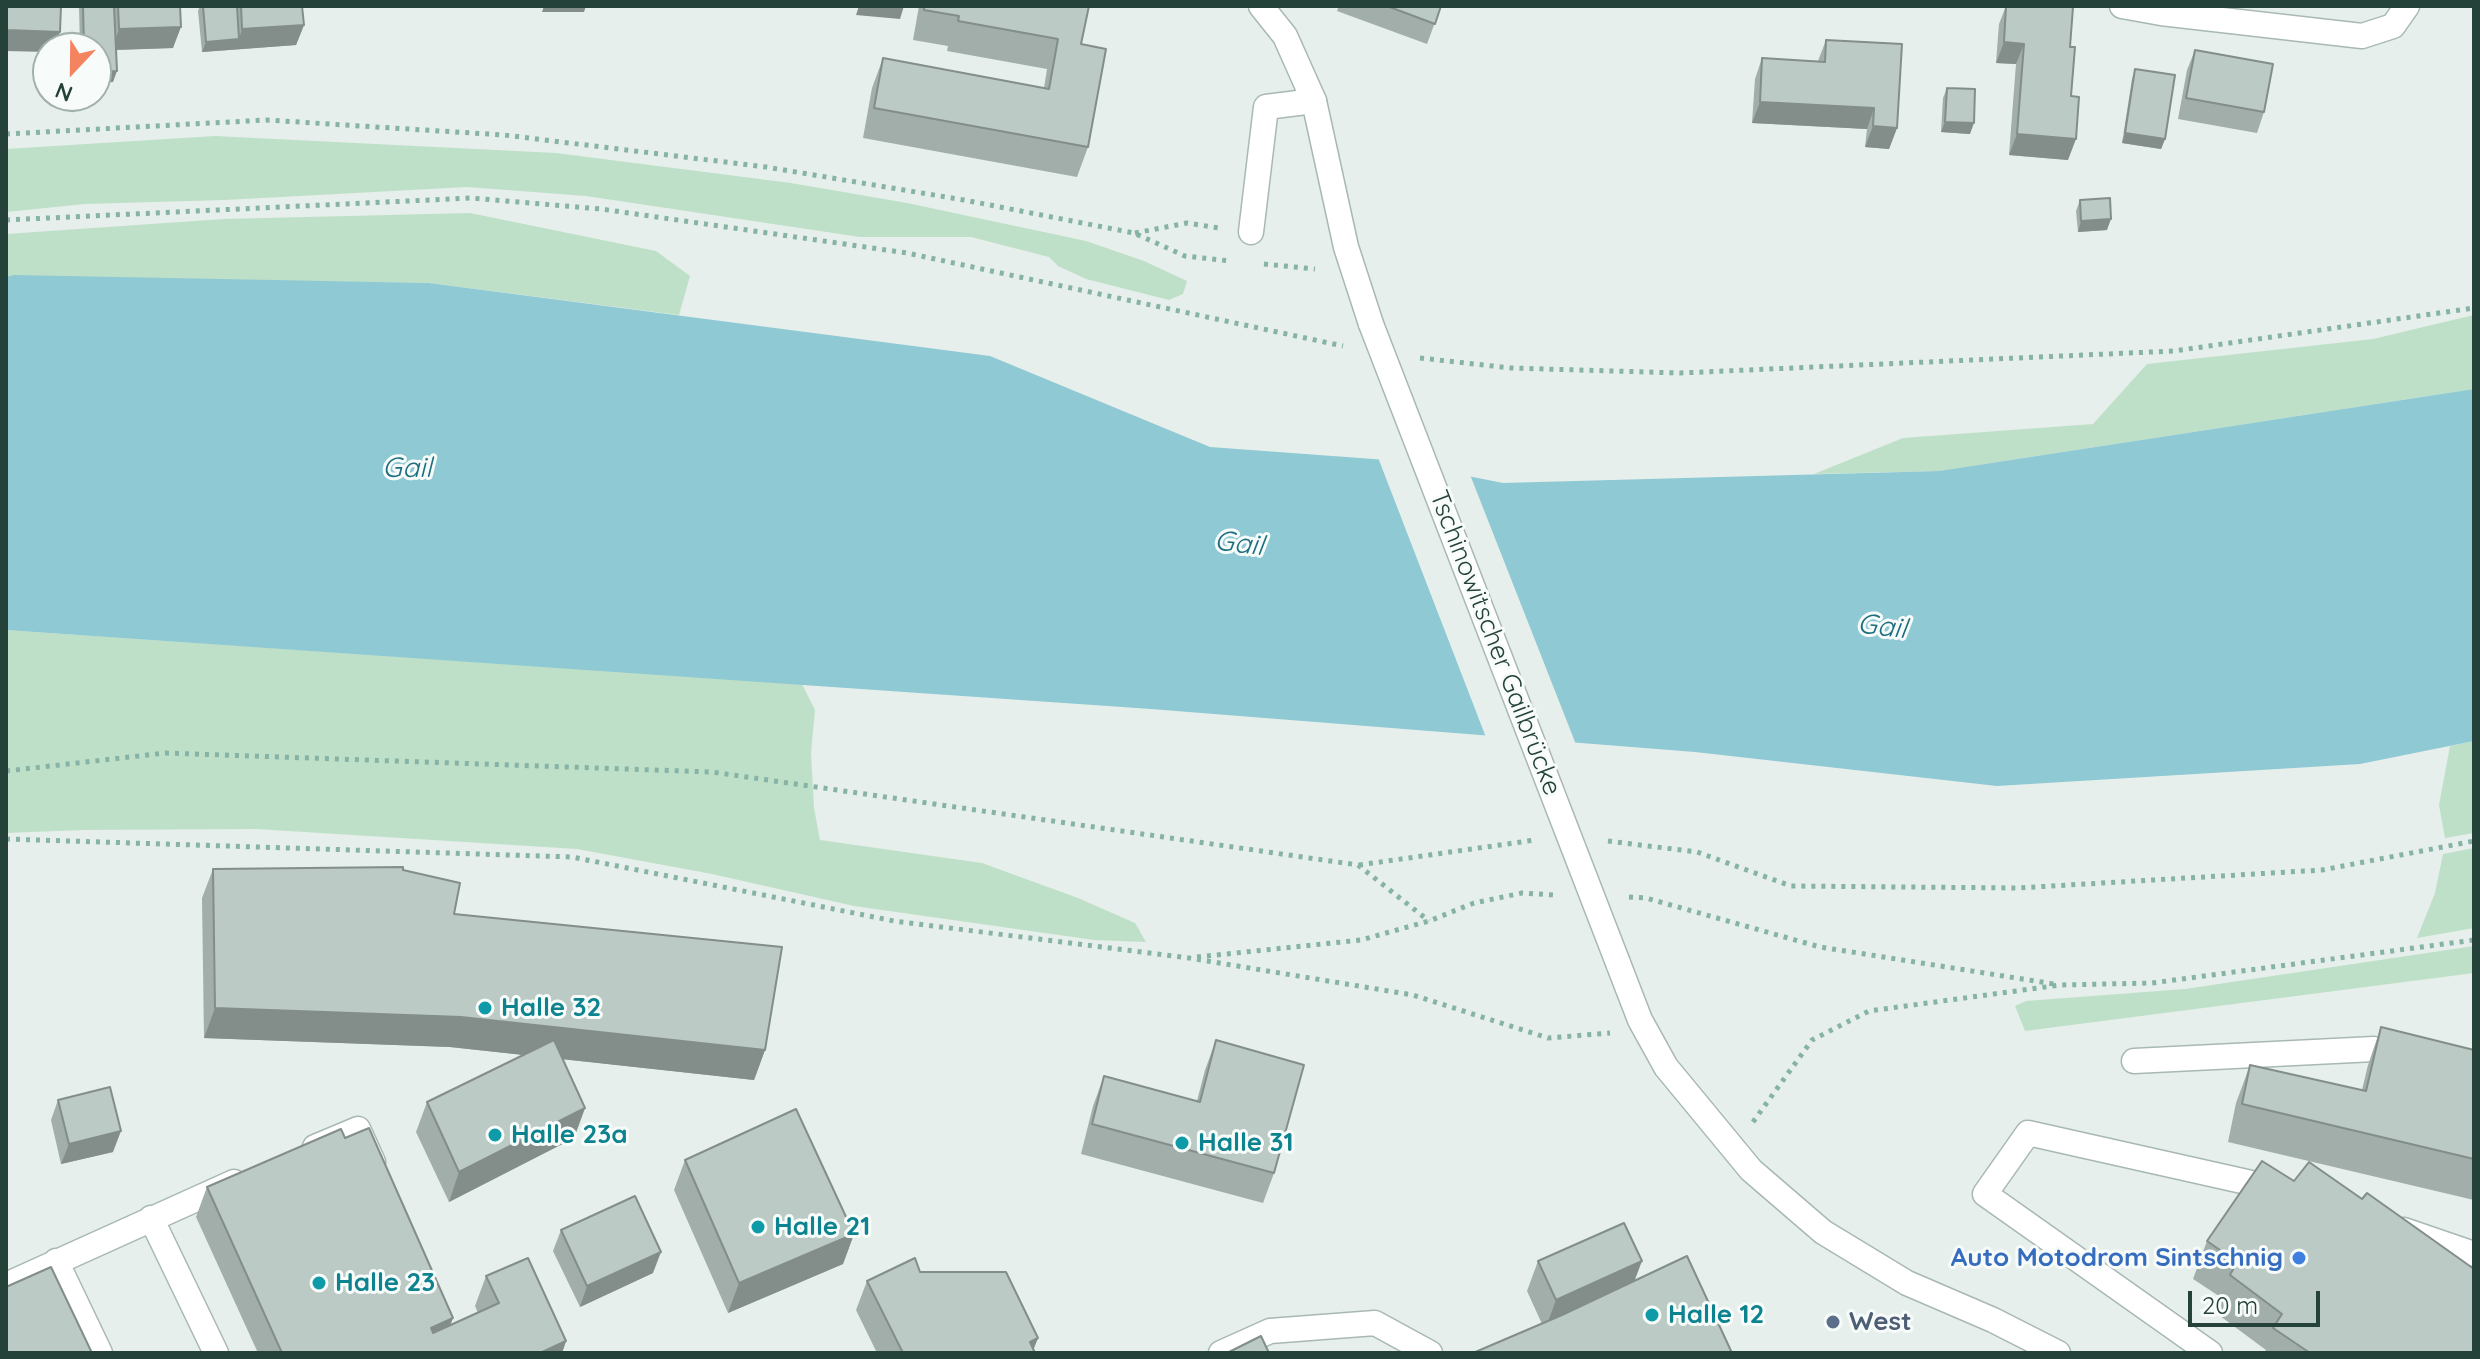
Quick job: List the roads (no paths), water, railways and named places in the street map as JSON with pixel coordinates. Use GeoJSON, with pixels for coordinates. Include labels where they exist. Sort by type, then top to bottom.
{"type":"FeatureCollection","features":[{"type":"Feature","properties":{"kind":"street","name":"Tschinowitscher Gailbrücke"},"geometry":{"type":"LineString","coordinates":[[1261,6],[1285,36],[1314,101],[1346,247],[1371,324],[1640,1020],[1666,1067],[1751,1170],[1823,1232],[1907,1283],[1993,1320],[2058,1353]]}},
{"type":"Feature","properties":{"kind":"street"},"geometry":{"type":"LineString","coordinates":[[2122,6],[2362,36],[2393,26],[2407,6]]}},
{"type":"Feature","properties":{"kind":"street"},"geometry":{"type":"LineString","coordinates":[[1251,232],[1266,107],[1314,101]]}},
{"type":"Feature","properties":{"kind":"street"},"geometry":{"type":"LineString","coordinates":[[2134,1061],[2374,1049],[2431,1066]]}},
{"type":"Feature","properties":{"kind":"street"},"geometry":{"type":"LineString","coordinates":[[289,1159],[358,1129],[383,1185]]}},
{"type":"Feature","properties":{"kind":"street"},"geometry":{"type":"LineString","coordinates":[[2210,1353],[1985,1194],[2028,1133],[2261,1183],[2303,1197]]}},
{"type":"Feature","properties":{"kind":"street"},"geometry":{"type":"LineString","coordinates":[[6,1285],[261,1170]]}},
{"type":"Feature","properties":{"kind":"street"},"geometry":{"type":"LineString","coordinates":[[151,1218],[216,1353]]}},
{"type":"Feature","properties":{"kind":"street"},"geometry":{"type":"LineString","coordinates":[[2389,1225],[2474,1254]]}},
{"type":"Feature","properties":{"kind":"street"},"geometry":{"type":"LineString","coordinates":[[56,1261],[100,1353]]}},
{"type":"Feature","properties":{"kind":"street"},"geometry":{"type":"LineString","coordinates":[[1221,1353],[1270,1331],[1375,1323],[1430,1353]]}},
{"type":"Feature","properties":{"kind":"water","name":"Gail"},"geometry":{"type":"Polygon","coordinates":[[[6,277],[429,283],[990,356],[1210,447],[1387,460],[1503,483],[1939,471],[2474,389],[2474,741],[2360,764],[1997,786],[1695,752],[1151,709],[6,630],[6,277]]]}},
{"type":"Feature","properties":{"kind":"place","name":"Halle 32"},"geometry":{"type":"Point","coordinates":[485,1008]}},
{"type":"Feature","properties":{"kind":"place","name":"Halle 23a"},"geometry":{"type":"Point","coordinates":[495,1135]}},
{"type":"Feature","properties":{"kind":"place","name":"Halle 31"},"geometry":{"type":"Point","coordinates":[1182,1143]}},
{"type":"Feature","properties":{"kind":"place","name":"Halle 21"},"geometry":{"type":"Point","coordinates":[758,1227]}},
{"type":"Feature","properties":{"kind":"place","name":"Auto Motodrom Sintschnig"},"geometry":{"type":"Point","coordinates":[2299,1258]}},
{"type":"Feature","properties":{"kind":"place","name":"Halle 23"},"geometry":{"type":"Point","coordinates":[319,1283]}},
{"type":"Feature","properties":{"kind":"place","name":"Halle 12"},"geometry":{"type":"Point","coordinates":[1652,1315]}},
{"type":"Feature","properties":{"kind":"place","name":"West"},"geometry":{"type":"Point","coordinates":[1833,1322]}}]}
